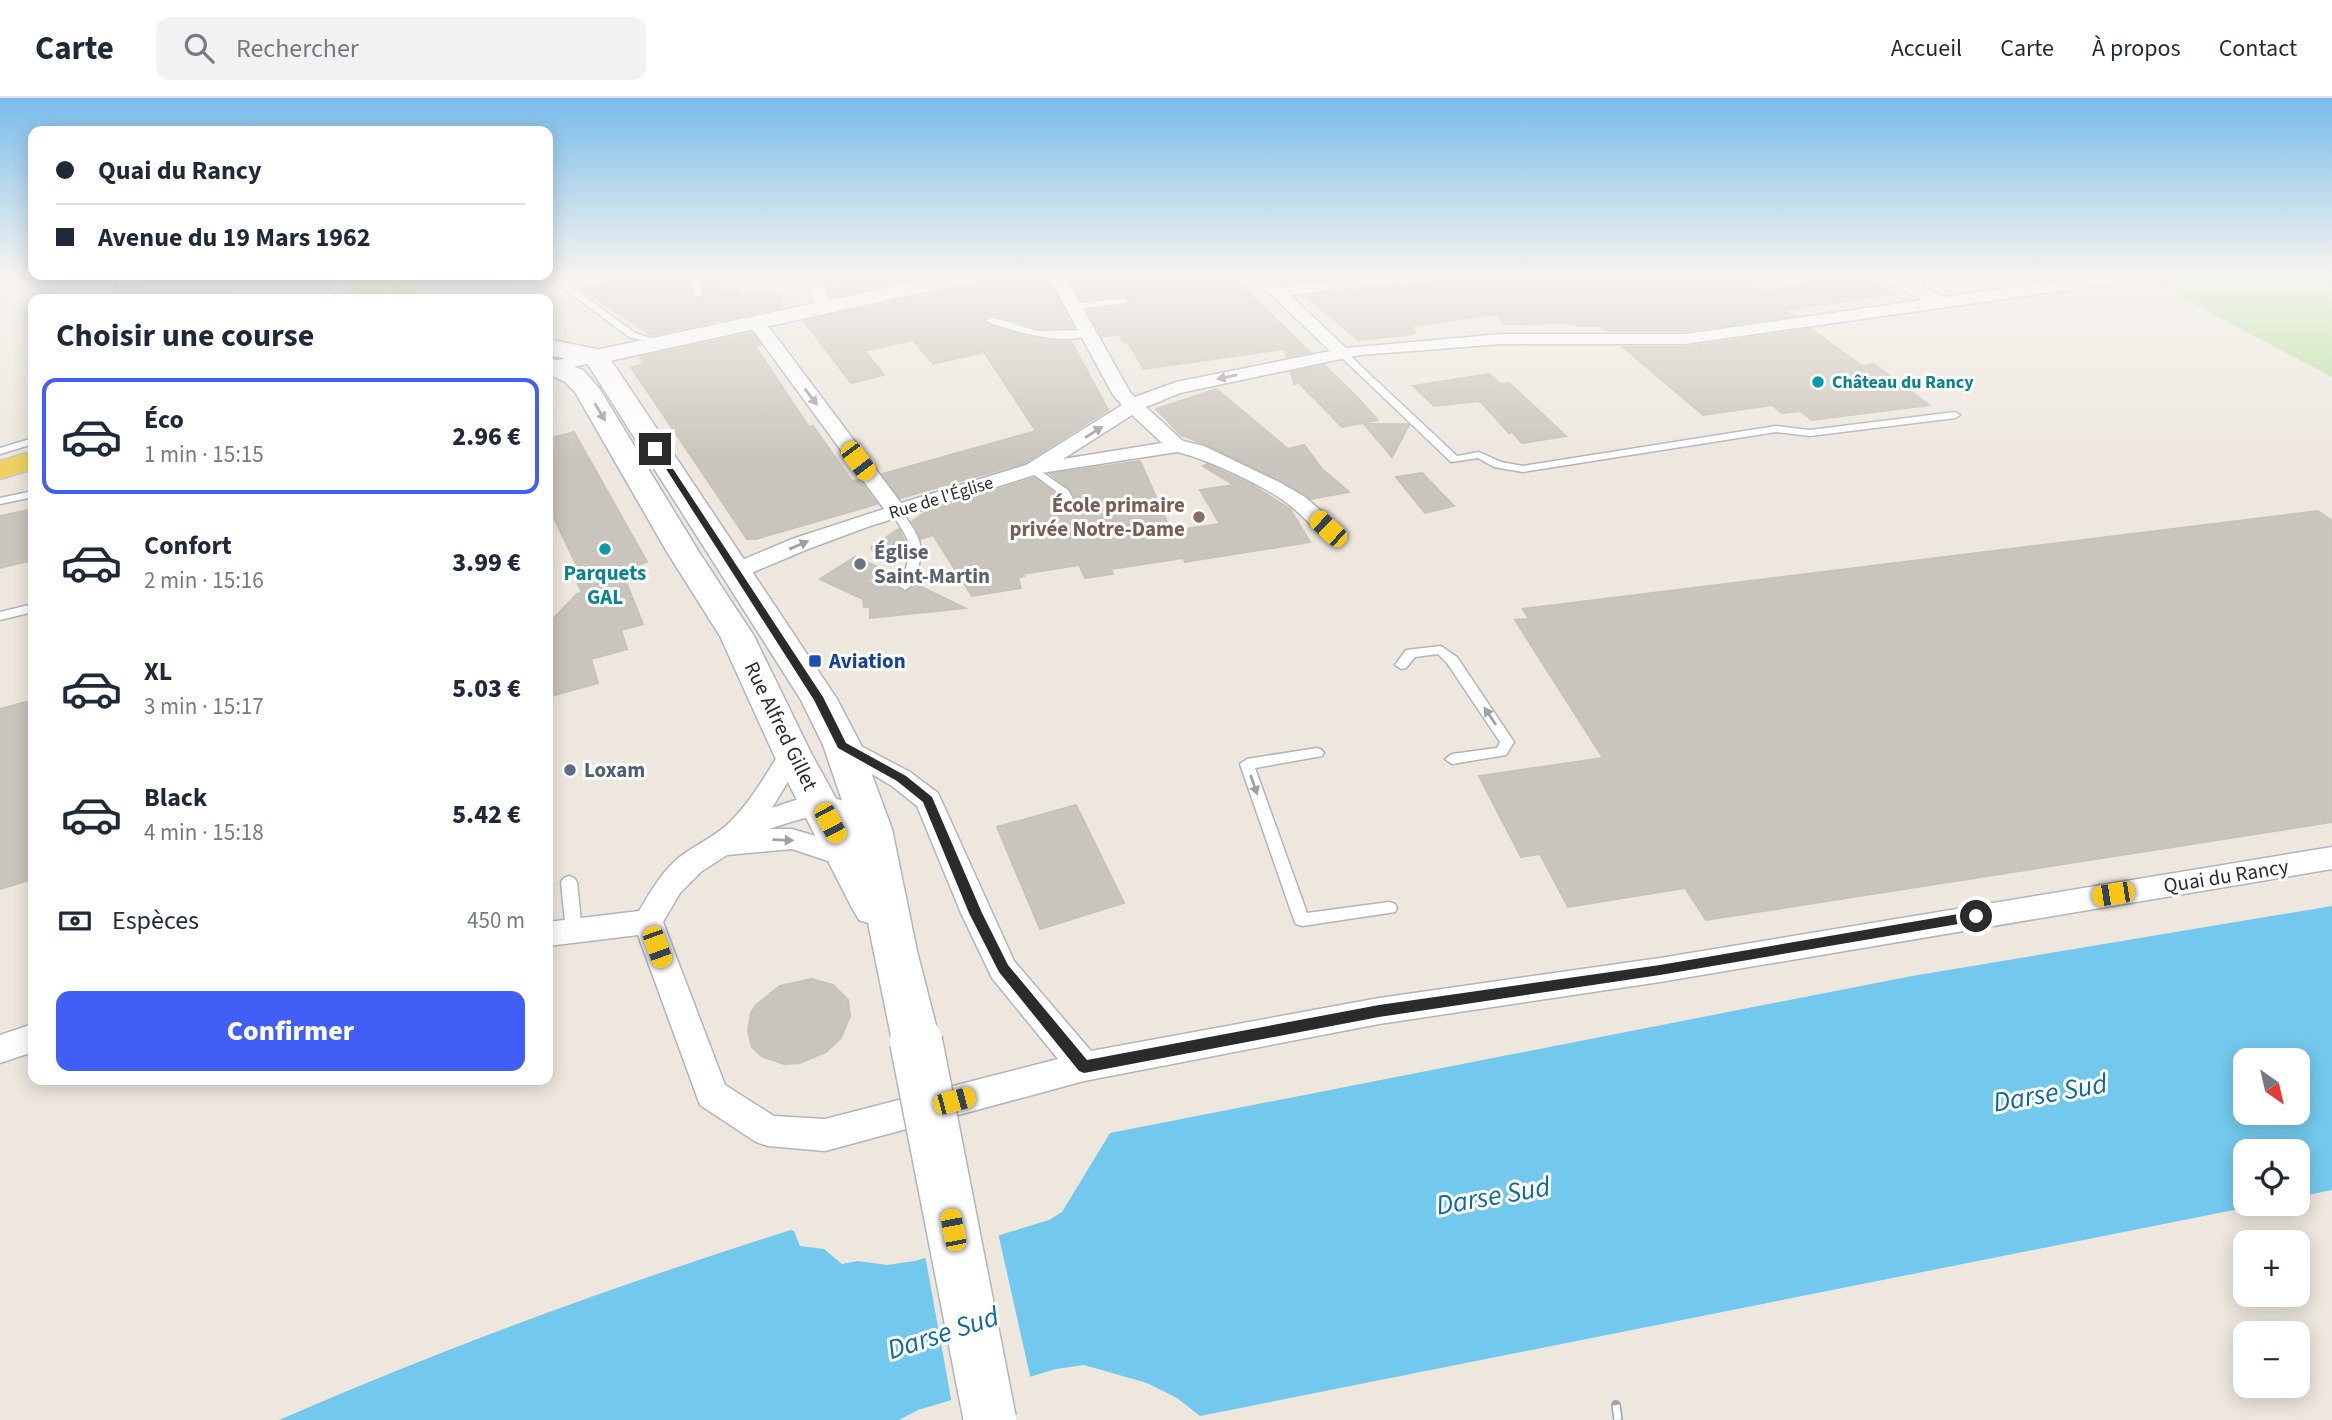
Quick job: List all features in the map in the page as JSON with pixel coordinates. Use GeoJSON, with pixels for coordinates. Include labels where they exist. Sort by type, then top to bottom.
{"type":"FeatureCollection","features":[{"type":"Feature","properties":{"kind":"main road"},"geometry":{"type":"LineString","coordinates":[[553,361],[596,356]]}},
{"type":"Feature","properties":{"kind":"main road","name":"Rue Alfred Gillet"},"geometry":{"type":"LineString","coordinates":[[596,356],[819,699],[842,745],[860,843],[895,951],[916,1041],[990,1420]]}},
{"type":"Feature","properties":{"kind":"main road","name":"Rue Alfred Gillet"},"geometry":{"type":"LineString","coordinates":[[553,363],[574,376],[586,388],[737,636],[792,753],[821,806],[860,843]]}},
{"type":"Feature","properties":{"kind":"main road"},"geometry":{"type":"LineString","coordinates":[[0,470],[28,462]]}},
{"type":"Feature","properties":{"kind":"main road"},"geometry":{"type":"LineString","coordinates":[[0,484],[28,476]]}},
{"type":"Feature","properties":{"kind":"street"},"geometry":{"type":"LineString","coordinates":[[596,356],[690,337]]}},
{"type":"Feature","properties":{"kind":"street"},"geometry":{"type":"LineString","coordinates":[[767,337],[896,512]]}},
{"type":"Feature","properties":{"kind":"street"},"geometry":{"type":"LineString","coordinates":[[1090,337],[1122,395],[1178,446]]}},
{"type":"Feature","properties":{"kind":"street"},"geometry":{"type":"LineString","coordinates":[[1325,337],[1342,353]]}},
{"type":"Feature","properties":{"kind":"street","name":"Rue de l'Église"},"geometry":{"type":"LineString","coordinates":[[736,571],[775,557],[800,544],[1033,469],[1148,397],[1176,388],[1342,353],[1478,340],[1701,337]]}},
{"type":"Feature","properties":{"kind":"street"},"geometry":{"type":"LineString","coordinates":[[1033,469],[1178,446],[1197,450],[1272,486],[1298,501],[1328,529]]}},
{"type":"Feature","properties":{"kind":"street"},"geometry":{"type":"LineString","coordinates":[[842,745],[901,779],[928,800],[1003,969],[1084,1067]]}},
{"type":"Feature","properties":{"kind":"street"},"geometry":{"type":"LineString","coordinates":[[561,933],[648,922],[670,885],[692,863],[716,849],[740,828],[767,795],[792,753]]}},
{"type":"Feature","properties":{"kind":"street"},"geometry":{"type":"LineString","coordinates":[[740,828],[787,813],[821,806]]}},
{"type":"Feature","properties":{"kind":"street"},"geometry":{"type":"LineString","coordinates":[[716,849],[764,840],[860,843]]}},
{"type":"Feature","properties":{"kind":"street","name":"Quai du Rancy"},"geometry":{"type":"LineString","coordinates":[[648,922],[712,1095],[768,1131],[825,1135],[1084,1067],[1379,1011],[1660,970],[2332,859]]}},
{"type":"Feature","properties":{"kind":"street"},"geometry":{"type":"LineString","coordinates":[[0,1049],[28,1040]]}},
{"type":"Feature","properties":{"kind":"lane"},"geometry":{"type":"LineString","coordinates":[[637,337],[657,344]]}},
{"type":"Feature","properties":{"kind":"lane"},"geometry":{"type":"LineString","coordinates":[[1342,353],[1455,460],[1479,455],[1498,465],[1523,469],[1776,429],[1810,433],[1955,415]]}},
{"type":"Feature","properties":{"kind":"lane"},"geometry":{"type":"LineString","coordinates":[[0,451],[28,443]]}},
{"type":"Feature","properties":{"kind":"lane"},"geometry":{"type":"LineString","coordinates":[[1033,469],[1064,492],[1071,505]]}},
{"type":"Feature","properties":{"kind":"lane"},"geometry":{"type":"LineString","coordinates":[[0,501],[28,495]]}},
{"type":"Feature","properties":{"kind":"lane"},"geometry":{"type":"LineString","coordinates":[[896,512],[915,538],[918,553],[905,586]]}},
{"type":"Feature","properties":{"kind":"lane"},"geometry":{"type":"LineString","coordinates":[[0,616],[28,609]]}},
{"type":"Feature","properties":{"kind":"lane"},"geometry":{"type":"LineString","coordinates":[[1401,664],[1411,653],[1441,650],[1452,660],[1507,742],[1500,752],[1452,759]]}},
{"type":"Feature","properties":{"kind":"lane"},"geometry":{"type":"LineString","coordinates":[[1317,753],[1247,764],[1302,920],[1389,908]]}},
{"type":"Feature","properties":{"kind":"lane"},"geometry":{"type":"LineString","coordinates":[[561,933],[569,882]]}},
{"type":"Feature","properties":{"kind":"green space"},"geometry":{"type":"Polygon","coordinates":[[[2256,337],[2332,337],[2332,377],[2256,337]]]}},
{"type":"Feature","properties":{"kind":"water","name":"Darse Sud"},"geometry":{"type":"Polygon","coordinates":[[[2332,906],[2332,1190],[2310,1195],[2310,1139],[2233,1139],[2233,1210],[1200,1416],[1177,1398],[1147,1383],[1084,1365],[1056,1369],[918,1410],[899,1420],[279,1420],[532,1318],[791,1230],[794,1231],[800,1246],[824,1249],[842,1264],[858,1261],[887,1265],[915,1261],[1049,1220],[1062,1212],[1110,1133],[1912,976],[2332,906]]]}},
{"type":"Feature","properties":{"kind":"pier"},"geometry":{"type":"Polygon","coordinates":[[[998,1233],[1031,1380],[952,1404],[925,1255],[998,1233]]]}},
{"type":"Feature","properties":{"kind":"building"},"geometry":{"type":"Polygon","coordinates":[[[735,337],[755,337],[761,345],[755,346],[809,427],[813,426],[852,481],[859,480],[877,504],[756,539],[747,539],[631,367],[643,364],[640,357],[735,337]]]}},
{"type":"Feature","properties":{"kind":"building"},"geometry":{"type":"Polygon","coordinates":[[[816,337],[1032,337],[1071,341],[1108,410],[1024,463],[900,498],[882,474],[1036,431],[984,352],[933,364],[913,340],[865,351],[884,375],[851,383],[816,337]]]}},
{"type":"Feature","properties":{"kind":"building"},"geometry":{"type":"Polygon","coordinates":[[[1120,337],[1294,337],[1310,352],[1287,357],[1285,349],[1144,369],[1128,343],[1123,342],[1120,337]]]}},
{"type":"Feature","properties":{"kind":"building"},"geometry":{"type":"Polygon","coordinates":[[[1354,337],[1394,337],[1358,340],[1354,337]]]}},
{"type":"Feature","properties":{"kind":"building"},"geometry":{"type":"Polygon","coordinates":[[[1757,337],[1822,337],[1862,366],[1874,364],[1929,405],[1812,420],[1800,411],[1782,413],[1772,405],[1703,415],[1623,347],[1685,347],[1757,337]]]}},
{"type":"Feature","properties":{"kind":"building"},"geometry":{"type":"Polygon","coordinates":[[[1324,365],[1378,420],[1342,427],[1299,383],[1294,384],[1291,372],[1324,365]]]}},
{"type":"Feature","properties":{"kind":"building"},"geometry":{"type":"Polygon","coordinates":[[[1489,374],[1500,384],[1509,383],[1566,436],[1522,443],[1512,432],[1509,433],[1480,401],[1434,406],[1413,386],[1489,374]]]}},
{"type":"Feature","properties":{"kind":"building"},"geometry":{"type":"Polygon","coordinates":[[[1216,389],[1288,449],[1304,445],[1322,469],[1349,492],[1311,499],[1280,480],[1181,435],[1156,409],[1216,389]]]}},
{"type":"Feature","properties":{"kind":"building"},"geometry":{"type":"Polygon","coordinates":[[[1364,424],[1407,424],[1409,425],[1392,457],[1364,424]]]}},
{"type":"Feature","properties":{"kind":"building"},"geometry":{"type":"Polygon","coordinates":[[[574,432],[647,562],[621,570],[643,624],[621,630],[627,649],[591,659],[598,683],[553,696],[553,619],[582,592],[572,572],[579,570],[553,516],[553,438],[574,432]]]}},
{"type":"Feature","properties":{"kind":"building"},"geometry":{"type":"Polygon","coordinates":[[[1140,461],[1171,531],[1220,524],[1200,490],[1234,485],[1203,466],[1207,464],[1252,485],[1290,509],[1310,542],[1185,562],[1183,558],[1111,569],[1113,574],[1085,578],[1079,565],[1022,574],[1024,576],[1018,578],[1021,588],[972,596],[933,535],[921,539],[912,521],[928,511],[1034,478],[1058,496],[1065,508],[1075,510],[1079,504],[1070,489],[1050,474],[1140,461]]]}},
{"type":"Feature","properties":{"kind":"building"},"geometry":{"type":"Polygon","coordinates":[[[1422,473],[1454,506],[1425,513],[1396,477],[1422,473]]]}},
{"type":"Feature","properties":{"kind":"building"},"geometry":{"type":"Polygon","coordinates":[[[28,510],[28,561],[0,568],[0,516],[28,510]]]}},
{"type":"Feature","properties":{"kind":"building"},"geometry":{"type":"Polygon","coordinates":[[[2318,511],[2332,521],[2332,822],[1706,920],[1685,888],[1568,907],[1540,854],[1521,857],[1479,776],[1603,758],[1515,620],[1529,619],[1523,609],[2318,511]]]}},
{"type":"Feature","properties":{"kind":"building"},"geometry":{"type":"Polygon","coordinates":[[[899,529],[906,545],[876,557],[871,547],[899,529]]]}},
{"type":"Feature","properties":{"kind":"building"},"geometry":{"type":"Polygon","coordinates":[[[855,557],[900,577],[896,587],[904,592],[915,584],[965,608],[870,618],[870,607],[864,607],[863,599],[820,579],[855,557]]]}},
{"type":"Feature","properties":{"kind":"building"},"geometry":{"type":"Polygon","coordinates":[[[28,701],[28,881],[0,889],[0,709],[28,701]]]}},
{"type":"Feature","properties":{"kind":"building"},"geometry":{"type":"Polygon","coordinates":[[[1076,805],[1124,903],[1040,929],[997,827],[1076,805]]]}},
{"type":"Feature","properties":{"kind":"building"},"geometry":{"type":"Polygon","coordinates":[[[811,979],[833,985],[848,1000],[850,1016],[841,1038],[826,1052],[800,1063],[784,1064],[761,1056],[752,1047],[748,1031],[751,1013],[756,1005],[780,986],[811,979]]]}},
{"type":"Feature","properties":{"kind":"railway"},"geometry":{"type":"LineString","coordinates":[[1616,1405],[1618,1420]]}},
{"type":"Feature","properties":{"kind":"place","name":"Château du Rancy"},"geometry":{"type":"Point","coordinates":[1818,382]}},
{"type":"Feature","properties":{"kind":"place","name":"École primaire privée Notre-Dame"},"geometry":{"type":"Point","coordinates":[1199,517]}},
{"type":"Feature","properties":{"kind":"place","name":"Parquets GAL"},"geometry":{"type":"Point","coordinates":[605,549]}},
{"type":"Feature","properties":{"kind":"place","name":"Église Saint-Martin"},"geometry":{"type":"Point","coordinates":[860,564]}},
{"type":"Feature","properties":{"kind":"place","name":"Aviation"},"geometry":{"type":"Point","coordinates":[815,661]}},
{"type":"Feature","properties":{"kind":"place","name":"Loxam"},"geometry":{"type":"Point","coordinates":[570,770]}},
{"type":"Feature","properties":{"kind":"route"},"geometry":{"type":"LineString","coordinates":[[655,449],[819,699],[842,745],[901,779],[928,800],[1003,969],[1084,1067],[1379,1011],[1660,970],[1976,916]]}}]}
